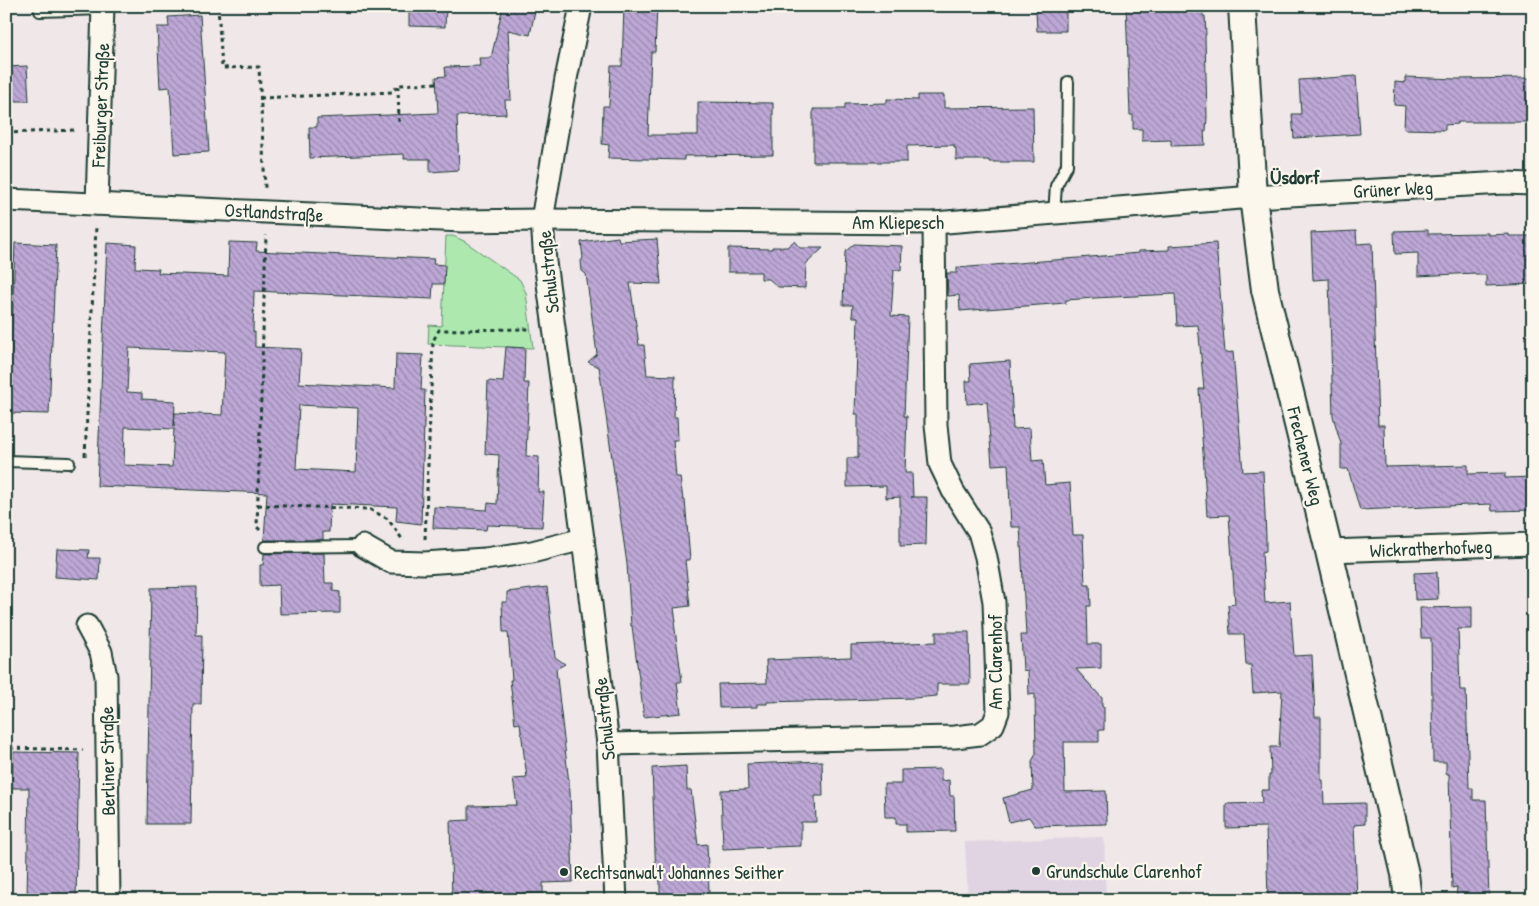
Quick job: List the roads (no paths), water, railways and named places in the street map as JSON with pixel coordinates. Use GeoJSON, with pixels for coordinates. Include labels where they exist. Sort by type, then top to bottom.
{"type":"FeatureCollection","features":[{"type":"Feature","properties":{"kind":"street","name":"Schulstraße"},"geometry":{"type":"LineString","coordinates":[[581,6],[566,79],[542,220],[545,262],[583,539],[608,744],[616,900]]}},
{"type":"Feature","properties":{"kind":"street","name":"Frechener Weg"},"geometry":{"type":"LineString","coordinates":[[1242,6],[1253,197],[1265,290],[1405,874],[1408,900]]}},
{"type":"Feature","properties":{"kind":"street","name":"Freiburger Straße"},"geometry":{"type":"LineString","coordinates":[[97,204],[103,8]]}},
{"type":"Feature","properties":{"kind":"street","name":"Grüner Weg"},"geometry":{"type":"LineString","coordinates":[[1253,197],[1504,183],[1533,184]]}},
{"type":"Feature","properties":{"kind":"street","name":"Am Kliepesch"},"geometry":{"type":"LineString","coordinates":[[542,220],[934,223],[1253,197]]}},
{"type":"Feature","properties":{"kind":"street","name":"Ostlandstraße"},"geometry":{"type":"LineString","coordinates":[[6,200],[462,221],[542,220]]}},
{"type":"Feature","properties":{"kind":"street","name":"Am Clarenhof"},"geometry":{"type":"LineString","coordinates":[[608,744],[954,737],[980,734],[993,725],[998,712],[994,602],[986,557],[979,532],[953,491],[940,464],[936,425],[934,223]]}},
{"type":"Feature","properties":{"kind":"street"},"geometry":{"type":"LineString","coordinates":[[363,546],[392,562],[424,563],[485,559],[532,552],[583,539]]}},
{"type":"Feature","properties":{"kind":"street","name":"Wickratherhofweg"},"geometry":{"type":"LineString","coordinates":[[1329,551],[1533,544]]}},
{"type":"Feature","properties":{"kind":"street","name":"Berliner Straße"},"geometry":{"type":"LineString","coordinates":[[87,626],[101,652],[106,676],[109,900]]}},
{"type":"Feature","properties":{"kind":"lane"},"geometry":{"type":"LineString","coordinates":[[40,11],[103,8]]}},
{"type":"Feature","properties":{"kind":"lane"},"geometry":{"type":"LineString","coordinates":[[1054,213],[1056,186],[1067,165],[1068,82]]}},
{"type":"Feature","properties":{"kind":"lane"},"geometry":{"type":"LineString","coordinates":[[6,461],[69,463]]}},
{"type":"Feature","properties":{"kind":"lane"},"geometry":{"type":"LineString","coordinates":[[265,547],[363,546]]}},
{"type":"Feature","properties":{"kind":"place","name":"Grundschule Clarenhof"},"geometry":{"type":"Point","coordinates":[1036,871]}},
{"type":"Feature","properties":{"kind":"place","name":"Rechtsanwalt Johannes Seither"},"geometry":{"type":"Point","coordinates":[564,872]}},
{"type":"Feature","properties":{"kind":"district","name":"Üsdorf"},"geometry":{"type":"Point","coordinates":[1295,177]}}]}
